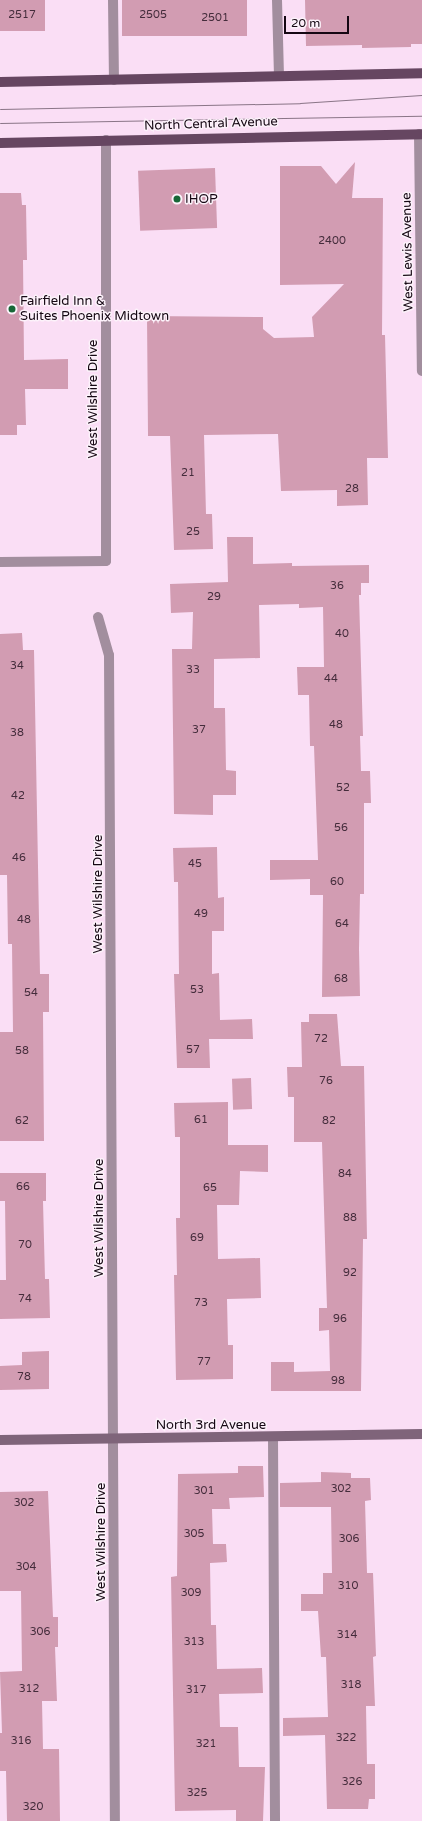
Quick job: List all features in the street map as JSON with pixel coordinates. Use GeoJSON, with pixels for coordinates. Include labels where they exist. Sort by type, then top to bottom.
{"type":"FeatureCollection","features":[{"type":"Feature","properties":{"kind":"main road"},"geometry":{"type":"LineString","coordinates":[[0,82],[422,73]]}},
{"type":"Feature","properties":{"kind":"main road","name":"North Central Avenue"},"geometry":{"type":"LineString","coordinates":[[0,143],[421,134]]}},
{"type":"Feature","properties":{"kind":"street"},"geometry":{"type":"LineString","coordinates":[[113,0],[114,80]]}},
{"type":"Feature","properties":{"kind":"street"},"geometry":{"type":"LineString","coordinates":[[277,0],[279,76]]}},
{"type":"Feature","properties":{"kind":"street","name":"West Lewis Avenue"},"geometry":{"type":"LineString","coordinates":[[421,134],[422,371]]}},
{"type":"Feature","properties":{"kind":"street","name":"West Wilshire Drive"},"geometry":{"type":"LineString","coordinates":[[0,562],[106,561],[106,140]]}},
{"type":"Feature","properties":{"kind":"street","name":"West Wilshire Drive"},"geometry":{"type":"LineString","coordinates":[[98,617],[109,655],[115,1821]]}},
{"type":"Feature","properties":{"kind":"street","name":"North 3rd Avenue"},"geometry":{"type":"LineString","coordinates":[[0,1440],[422,1434]]}},
{"type":"Feature","properties":{"kind":"street"},"geometry":{"type":"LineString","coordinates":[[273,1437],[275,1821]]}},
{"type":"Feature","properties":{"kind":"building"},"geometry":{"type":"Polygon","coordinates":[[[0,0],[45,0],[45,31],[0,31],[0,0]]]}},
{"type":"Feature","properties":{"kind":"building"},"geometry":{"type":"Polygon","coordinates":[[[122,0],[247,0],[247,36],[122,36],[122,0]]]}},
{"type":"Feature","properties":{"kind":"building"},"geometry":{"type":"Polygon","coordinates":[[[305,0],[422,0],[422,44],[411,44],[411,47],[362,48],[362,45],[306,46],[305,0]]]}},
{"type":"Feature","properties":{"kind":"building"},"geometry":{"type":"Polygon","coordinates":[[[355,162],[352,198],[383,198],[382,335],[385,335],[388,458],[367,458],[368,505],[337,506],[337,490],[281,491],[278,434],[204,435],[206,514],[212,514],[213,549],[174,550],[170,436],[148,436],[147,316],[263,317],[263,329],[274,338],[314,337],[312,317],[344,284],[280,285],[280,166],[321,166],[336,184],[355,162]]]}},
{"type":"Feature","properties":{"kind":"building","name":"IHOP"},"geometry":{"type":"Polygon","coordinates":[[[215,168],[217,228],[140,231],[138,171],[215,168]]]}},
{"type":"Feature","properties":{"kind":"building","name":"Fairfield Inn & Suites Phoenix Midtown"},"geometry":{"type":"Polygon","coordinates":[[[0,193],[21,193],[22,205],[26,205],[27,260],[23,260],[24,360],[68,359],[68,389],[25,389],[26,425],[17,425],[17,435],[0,435],[0,193]]]}},
{"type":"Feature","properties":{"kind":"building"},"geometry":{"type":"Polygon","coordinates":[[[227,537],[253,537],[253,564],[292,563],[292,566],[369,565],[369,583],[361,583],[361,595],[359,595],[363,736],[360,736],[361,771],[370,771],[371,803],[364,803],[364,894],[360,894],[360,996],[322,997],[323,895],[310,895],[310,879],[270,880],[270,860],[318,860],[314,746],[310,746],[309,695],[298,695],[297,667],[324,667],[323,607],[299,608],[299,604],[259,605],[260,658],[214,659],[214,708],[225,708],[226,770],[236,771],[236,795],[213,795],[213,815],[174,814],[172,649],[192,649],[193,612],[171,613],[170,584],[228,582],[227,537]]]}},
{"type":"Feature","properties":{"kind":"building"},"geometry":{"type":"Polygon","coordinates":[[[22,633],[23,650],[34,650],[40,974],[49,974],[49,1012],[43,1012],[44,1141],[0,1141],[0,1032],[13,1032],[12,944],[8,944],[7,875],[0,875],[0,634],[22,633]]]}},
{"type":"Feature","properties":{"kind":"building"},"geometry":{"type":"Polygon","coordinates":[[[217,847],[218,898],[224,897],[224,931],[212,931],[212,974],[219,973],[220,1020],[252,1019],[253,1039],[209,1039],[210,1068],[177,1068],[174,974],[179,974],[178,882],[174,882],[173,848],[217,847]]]}},
{"type":"Feature","properties":{"kind":"building"},"geometry":{"type":"Polygon","coordinates":[[[309,1014],[337,1014],[341,1066],[364,1066],[367,1239],[363,1239],[361,1391],[271,1391],[271,1362],[294,1362],[294,1372],[330,1371],[329,1330],[319,1331],[319,1308],[327,1308],[322,1142],[294,1142],[294,1097],[288,1097],[287,1067],[302,1067],[301,1022],[309,1022],[309,1014]]]}},
{"type":"Feature","properties":{"kind":"building"},"geometry":{"type":"Polygon","coordinates":[[[251,1078],[252,1109],[233,1110],[232,1079],[251,1078]]]}},
{"type":"Feature","properties":{"kind":"building"},"geometry":{"type":"Polygon","coordinates":[[[228,1102],[228,1145],[268,1145],[268,1172],[240,1171],[239,1205],[217,1205],[218,1259],[260,1258],[261,1298],[227,1299],[228,1345],[233,1345],[233,1379],[176,1380],[174,1275],[177,1275],[176,1218],[180,1218],[180,1137],[175,1137],[174,1103],[228,1102]]]}},
{"type":"Feature","properties":{"kind":"building"},"geometry":{"type":"Polygon","coordinates":[[[0,1173],[46,1173],[46,1201],[43,1201],[45,1279],[49,1279],[50,1318],[0,1319],[0,1280],[6,1280],[5,1201],[0,1201],[0,1173]]]}},
{"type":"Feature","properties":{"kind":"building"},"geometry":{"type":"Polygon","coordinates":[[[49,1351],[49,1389],[0,1390],[0,1366],[22,1365],[22,1352],[49,1351]]]}},
{"type":"Feature","properties":{"kind":"building"},"geometry":{"type":"Polygon","coordinates":[[[238,1466],[263,1466],[264,1497],[229,1498],[230,1509],[212,1509],[213,1544],[226,1544],[227,1562],[210,1563],[211,1625],[216,1625],[217,1669],[262,1668],[263,1693],[219,1694],[220,1727],[238,1727],[239,1767],[265,1767],[263,1821],[236,1821],[236,1810],[175,1811],[171,1577],[177,1576],[178,1474],[238,1473],[238,1466]]]}},
{"type":"Feature","properties":{"kind":"building"},"geometry":{"type":"Polygon","coordinates":[[[321,1472],[351,1473],[351,1478],[370,1478],[371,1500],[365,1501],[367,1573],[373,1573],[376,1656],[373,1657],[375,1706],[366,1706],[367,1764],[375,1764],[375,1799],[369,1799],[368,1809],[327,1809],[325,1735],[283,1736],[283,1718],[328,1717],[326,1657],[321,1657],[318,1611],[301,1611],[301,1594],[323,1594],[323,1573],[332,1573],[331,1507],[280,1507],[280,1483],[321,1482],[321,1472]]]}},
{"type":"Feature","properties":{"kind":"building"},"geometry":{"type":"Polygon","coordinates":[[[48,1491],[53,1617],[58,1617],[58,1647],[55,1647],[57,1701],[42,1701],[43,1749],[59,1749],[60,1821],[7,1821],[6,1771],[0,1771],[0,1733],[2,1733],[0,1672],[22,1671],[21,1591],[0,1591],[0,1492],[48,1491]]]}},
{"type":"Feature","properties":{"kind":"tram line"},"geometry":{"type":"LineString","coordinates":[[0,109],[300,103],[422,95]]}},
{"type":"Feature","properties":{"kind":"tram line"},"geometry":{"type":"LineString","coordinates":[[0,123],[422,116]]}},
{"type":"Feature","properties":{"kind":"place","name":"IHOP"},"geometry":{"type":"Point","coordinates":[177,199]}},
{"type":"Feature","properties":{"kind":"place","name":"Fairfield Inn & Suites Phoenix Midtown"},"geometry":{"type":"Point","coordinates":[12,309]}}]}
